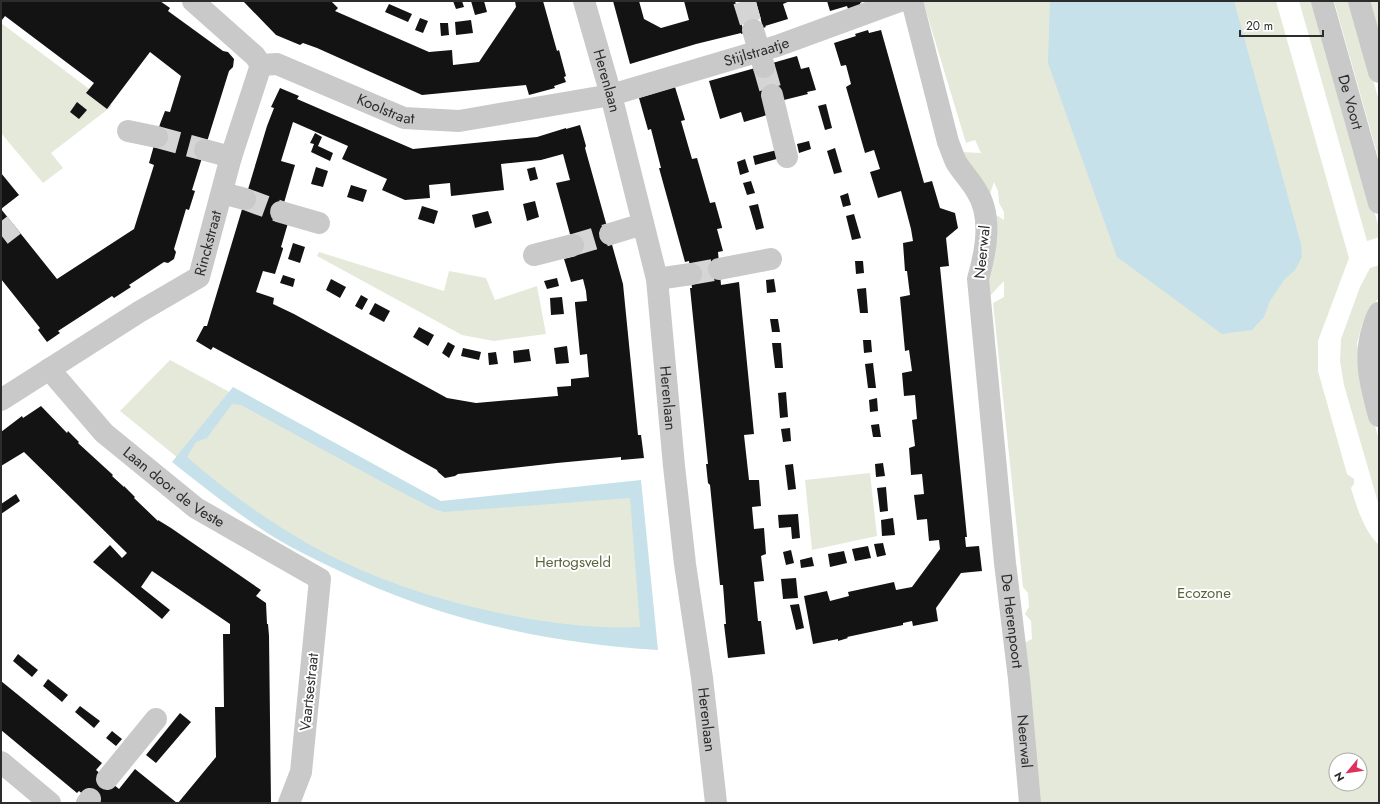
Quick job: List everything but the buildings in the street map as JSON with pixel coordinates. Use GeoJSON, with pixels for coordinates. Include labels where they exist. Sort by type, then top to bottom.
{"type":"FeatureCollection","features":[{"type":"Feature","properties":{"kind":"street"},"geometry":{"type":"LineString","coordinates":[[193,1],[255,56],[261,65]]}},
{"type":"Feature","properties":{"kind":"street","name":"Herenlaan"},"geometry":{"type":"LineString","coordinates":[[584,1],[611,95],[657,278],[685,564],[702,678],[716,803]]}},
{"type":"Feature","properties":{"kind":"street","name":"Stijlstraatje"},"geometry":{"type":"LineString","coordinates":[[611,95],[762,59],[776,46],[900,1]]}},
{"type":"Feature","properties":{"kind":"street","name":"Neerwal"},"geometry":{"type":"LineString","coordinates":[[912,1],[948,142],[957,163],[977,191],[984,207],[986,240],[978,279],[1005,563]]}},
{"type":"Feature","properties":{"kind":"street","name":"De Voort"},"geometry":{"type":"LineString","coordinates":[[1322,1],[1379,203]]}},
{"type":"Feature","properties":{"kind":"street"},"geometry":{"type":"LineString","coordinates":[[1359,1],[1379,72]]}},
{"type":"Feature","properties":{"kind":"street"},"geometry":{"type":"LineString","coordinates":[[753,30],[762,59]]}},
{"type":"Feature","properties":{"kind":"street","name":"Koolstraat"},"geometry":{"type":"LineString","coordinates":[[261,65],[277,64],[404,118],[459,121],[611,95]]}},
{"type":"Feature","properties":{"kind":"street","name":"Rinckstraat"},"geometry":{"type":"LineString","coordinates":[[1,400],[138,312],[198,277],[232,157],[261,65]]}},
{"type":"Feature","properties":{"kind":"street"},"geometry":{"type":"LineString","coordinates":[[772,95],[787,157]]}},
{"type":"Feature","properties":{"kind":"street"},"geometry":{"type":"LineString","coordinates":[[128,131],[157,137]]}},
{"type":"Feature","properties":{"kind":"street"},"geometry":{"type":"LineString","coordinates":[[205,150],[232,157]]}},
{"type":"Feature","properties":{"kind":"street"},"geometry":{"type":"LineString","coordinates":[[222,193],[245,199]]}},
{"type":"Feature","properties":{"kind":"street"},"geometry":{"type":"LineString","coordinates":[[281,212],[319,223]]}},
{"type":"Feature","properties":{"kind":"street"},"geometry":{"type":"LineString","coordinates":[[610,234],[643,224]]}},
{"type":"Feature","properties":{"kind":"street"},"geometry":{"type":"LineString","coordinates":[[534,255],[573,245]]}},
{"type":"Feature","properties":{"kind":"street"},"geometry":{"type":"LineString","coordinates":[[719,269],[771,259]]}},
{"type":"Feature","properties":{"kind":"street"},"geometry":{"type":"LineString","coordinates":[[657,278],[691,274]]}},
{"type":"Feature","properties":{"kind":"street"},"geometry":{"type":"LineString","coordinates":[[1379,313],[1367,351],[1370,383],[1379,416]]}},
{"type":"Feature","properties":{"kind":"street","name":"Laan door de Veste"},"geometry":{"type":"LineString","coordinates":[[49,369],[104,433],[196,508],[320,579]]}},
{"type":"Feature","properties":{"kind":"street","name":"De Herenpoort"},"geometry":{"type":"LineString","coordinates":[[1005,563],[1019,679]]}},
{"type":"Feature","properties":{"kind":"street","name":"Vaartsestraat"},"geometry":{"type":"LineString","coordinates":[[289,803],[300,772],[320,579]]}},
{"type":"Feature","properties":{"kind":"street","name":"Neerwal"},"geometry":{"type":"LineString","coordinates":[[1019,679],[1030,803]]}},
{"type":"Feature","properties":{"kind":"street"},"geometry":{"type":"LineString","coordinates":[[107,779],[156,720]]}},
{"type":"Feature","properties":{"kind":"street"},"geometry":{"type":"LineString","coordinates":[[1,762],[50,803]]}},
{"type":"Feature","properties":{"kind":"green space","name":"Ecozone"},"geometry":{"type":"Polygon","coordinates":[[[923,1],[1276,1],[1349,258],[1318,341],[1318,371],[1347,474],[1354,479],[1354,484],[1351,488],[1356,503],[1365,526],[1379,545],[1379,803],[1038,803],[1022,644],[1032,639],[1031,621],[1025,614],[1029,607],[1028,593],[1023,587],[993,303],[1004,297],[1004,281],[987,299],[995,217],[998,216],[1004,220],[1004,212],[999,203],[998,191],[994,182],[989,197],[960,152],[981,153],[975,140],[966,143],[923,1]]]}},
{"type":"Feature","properties":{"kind":"green space"},"geometry":{"type":"Polygon","coordinates":[[[1299,1],[1315,1],[1379,228],[1379,237],[1367,241],[1299,1]]]}},
{"type":"Feature","properties":{"kind":"green space"},"geometry":{"type":"Polygon","coordinates":[[[1334,1],[1351,1],[1379,101],[1379,160],[1334,1]]]}},
{"type":"Feature","properties":{"kind":"green space"},"geometry":{"type":"Polygon","coordinates":[[[1370,1],[1379,1],[1379,34],[1370,1]]]}},
{"type":"Feature","properties":{"kind":"green space"},"geometry":{"type":"Polygon","coordinates":[[[1,23],[112,106],[51,153],[63,168],[43,183],[1,133],[1,23]]]}},
{"type":"Feature","properties":{"kind":"green space"},"geometry":{"type":"Polygon","coordinates":[[[319,252],[444,291],[449,271],[486,278],[495,300],[537,286],[546,334],[494,341],[462,335],[317,256],[319,252]]]}},
{"type":"Feature","properties":{"kind":"green space"},"geometry":{"type":"Polygon","coordinates":[[[1379,265],[1379,297],[1362,325],[1357,343],[1365,391],[1379,440],[1379,506],[1344,385],[1340,361],[1341,339],[1360,287],[1370,268],[1379,265]]]}},
{"type":"Feature","properties":{"kind":"green space","name":"Hertogsveld"},"geometry":{"type":"Polygon","coordinates":[[[170,360],[439,505],[634,489],[648,639],[526,624],[359,576],[241,509],[120,411],[170,360]]]}},
{"type":"Feature","properties":{"kind":"green space"},"geometry":{"type":"Polygon","coordinates":[[[870,473],[877,536],[812,550],[805,480],[870,473]]]}},
{"type":"Feature","properties":{"kind":"water"},"geometry":{"type":"Polygon","coordinates":[[[1050,1],[1234,1],[1301,244],[1302,257],[1295,270],[1284,280],[1270,301],[1264,317],[1252,330],[1222,334],[1117,257],[1048,63],[1050,1]]]}},
{"type":"Feature","properties":{"kind":"water"},"geometry":{"type":"Polygon","coordinates":[[[233,387],[441,501],[641,480],[658,650],[615,647],[573,641],[490,625],[449,614],[370,585],[297,550],[263,530],[236,512],[172,462],[233,387]],[[232,404],[207,438],[196,442],[187,457],[244,502],[274,523],[330,556],[382,579],[464,605],[519,617],[564,624],[594,627],[640,627],[630,498],[444,512],[434,509],[384,483],[241,405],[232,404]]]}},
{"type":"Feature","properties":{"kind":"tunnel"},"geometry":{"type":"LineString","coordinates":[[744,1],[753,30]]}},
{"type":"Feature","properties":{"kind":"tunnel"},"geometry":{"type":"LineString","coordinates":[[764,67],[772,95]]}},
{"type":"Feature","properties":{"kind":"tunnel"},"geometry":{"type":"LineString","coordinates":[[157,137],[205,150]]}},
{"type":"Feature","properties":{"kind":"tunnel"},"geometry":{"type":"LineString","coordinates":[[245,199],[281,212]]}},
{"type":"Feature","properties":{"kind":"tunnel"},"geometry":{"type":"LineString","coordinates":[[1,235],[14,225]]}},
{"type":"Feature","properties":{"kind":"tunnel"},"geometry":{"type":"LineString","coordinates":[[573,245],[610,234]]}},
{"type":"Feature","properties":{"kind":"tunnel"},"geometry":{"type":"LineString","coordinates":[[691,274],[719,269]]}}]}
